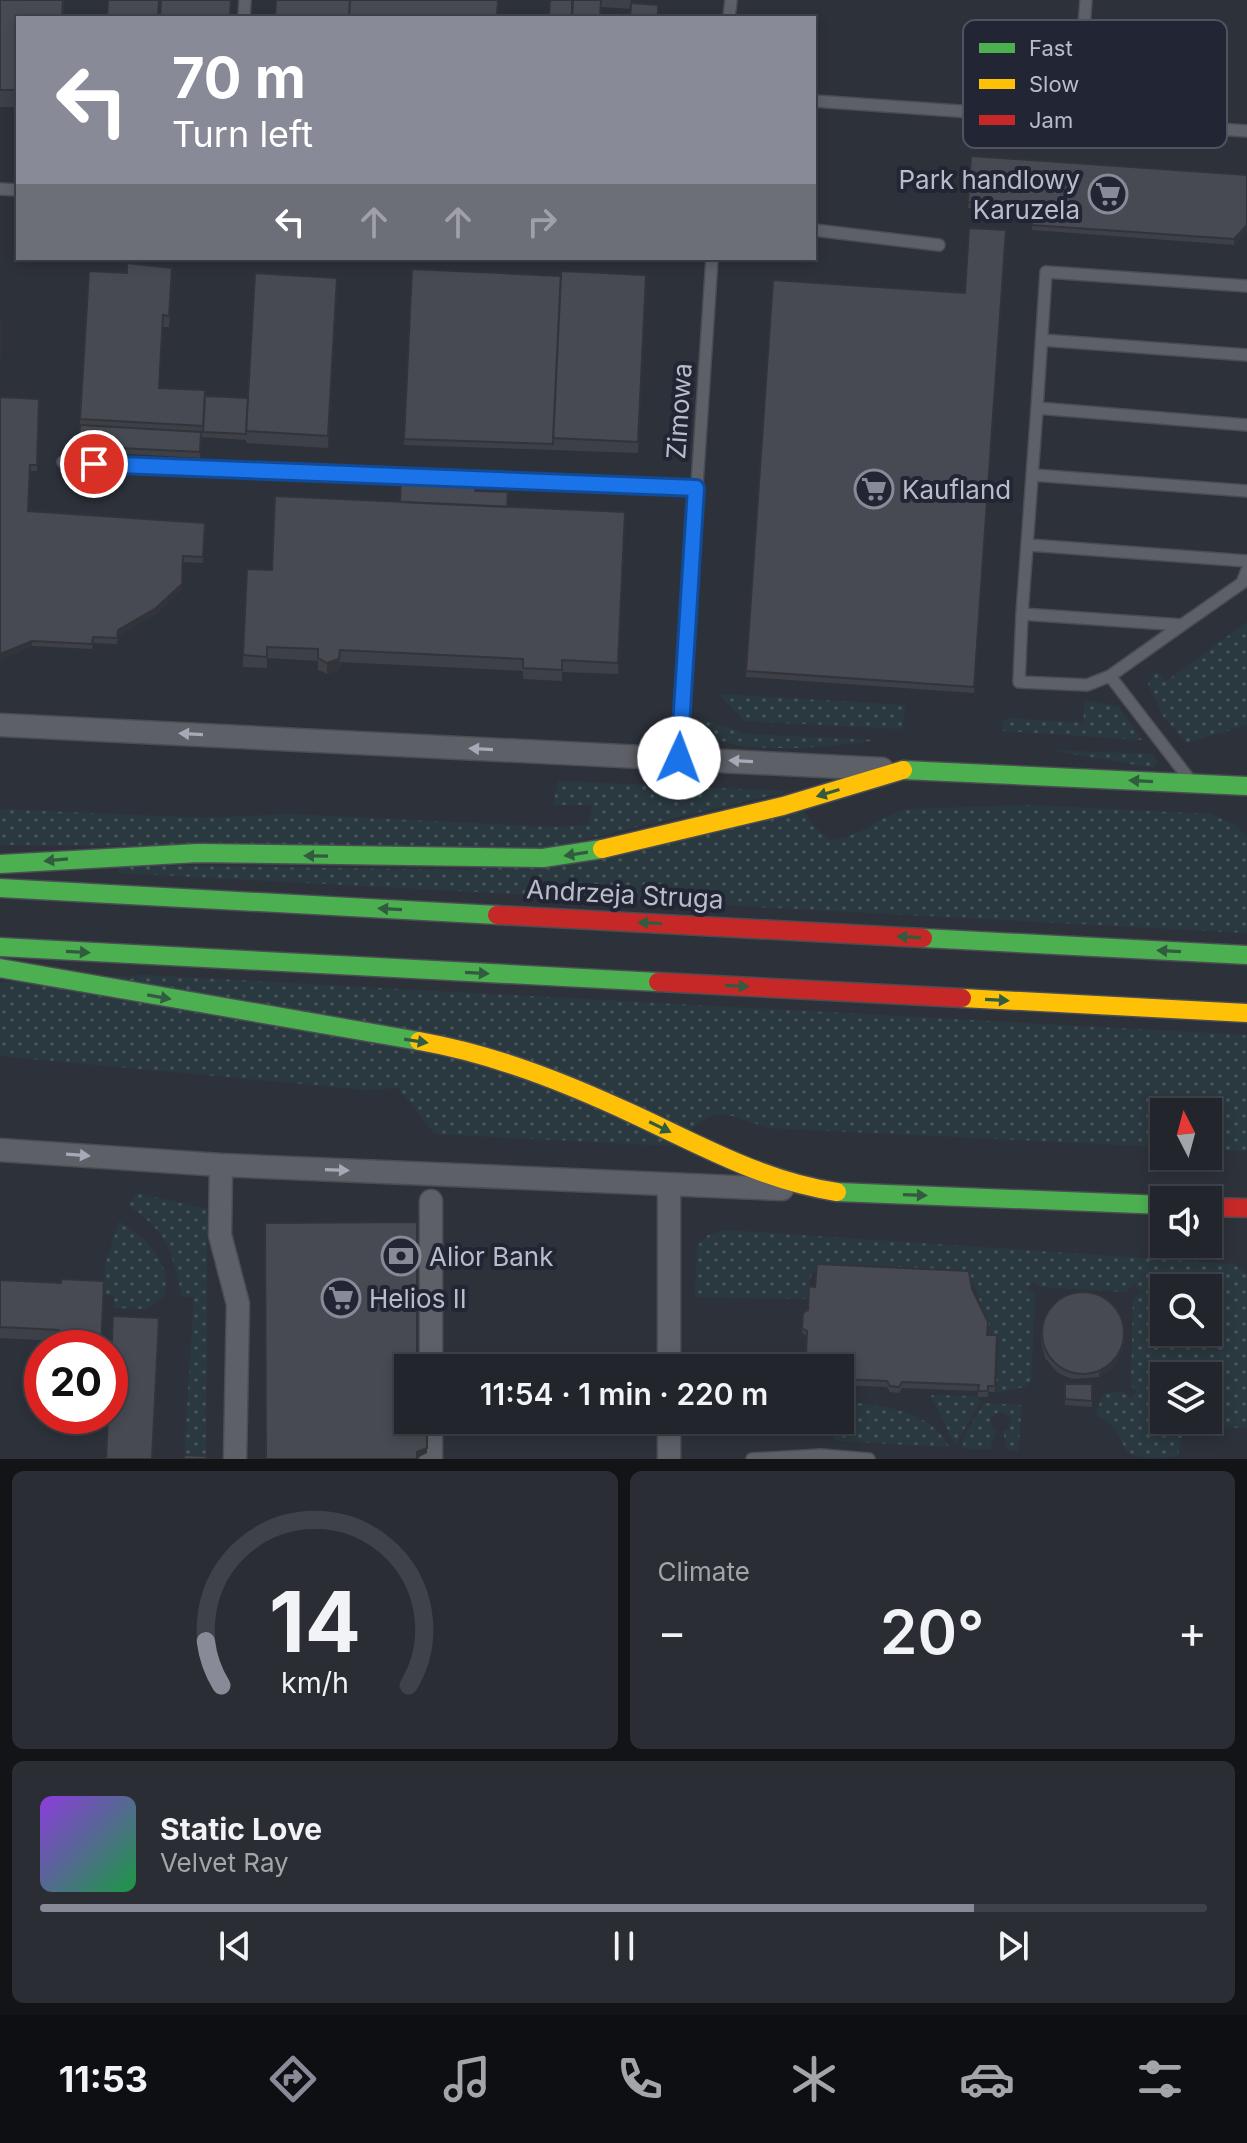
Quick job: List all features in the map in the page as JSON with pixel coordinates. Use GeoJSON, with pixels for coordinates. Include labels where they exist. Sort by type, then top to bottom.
{"type":"FeatureCollection","features":[{"type":"Feature","properties":{"kind":"main road"},"geometry":{"type":"LineString","coordinates":[[0,864],[198,853],[543,858],[604,849],[769,810],[903,770],[1247,786]]}},
{"type":"Feature","properties":{"kind":"main road","name":"Andrzeja Struga"},"geometry":{"type":"LineString","coordinates":[[0,888],[1247,955]]}},
{"type":"Feature","properties":{"kind":"main road"},"geometry":{"type":"LineString","coordinates":[[0,947],[1247,1013]]}},
{"type":"Feature","properties":{"kind":"main road"},"geometry":{"type":"LineString","coordinates":[[0,968],[493,1057],[586,1092],[753,1173],[794,1186],[837,1192],[1150,1204]]}},
{"type":"Feature","properties":{"kind":"main road"},"geometry":{"type":"LineString","coordinates":[[1222,1207],[1247,1208]]}},
{"type":"Feature","properties":{"kind":"street"},"geometry":{"type":"LineString","coordinates":[[0,725],[903,770]]}},
{"type":"Feature","properties":{"kind":"street"},"geometry":{"type":"LineString","coordinates":[[0,1150],[221,1165],[837,1192]]}},
{"type":"Feature","properties":{"kind":"street"},"geometry":{"type":"LineString","coordinates":[[221,1165],[220,1235],[238,1304],[235,1459]]}},
{"type":"Feature","properties":{"kind":"street"},"geometry":{"type":"LineString","coordinates":[[669,1185],[669,1354]]}},
{"type":"Feature","properties":{"kind":"street"},"geometry":{"type":"LineString","coordinates":[[431,1201],[431,1354]]}},
{"type":"Feature","properties":{"kind":"street"},"geometry":{"type":"LineString","coordinates":[[431,1434],[431,1459]]}},
{"type":"Feature","properties":{"kind":"street"},"geometry":{"type":"LineString","coordinates":[[669,1434],[669,1459]]}},
{"type":"Feature","properties":{"kind":"lane"},"geometry":{"type":"LineString","coordinates":[[1084,20],[1086,0]]}},
{"type":"Feature","properties":{"kind":"lane"},"geometry":{"type":"LineString","coordinates":[[816,101],[963,111]]}},
{"type":"Feature","properties":{"kind":"lane"},"geometry":{"type":"LineString","coordinates":[[1227,130],[1247,131]]}},
{"type":"Feature","properties":{"kind":"lane"},"geometry":{"type":"LineString","coordinates":[[816,230],[939,245]]}},
{"type":"Feature","properties":{"kind":"lane","name":"Zimowa"},"geometry":{"type":"LineString","coordinates":[[679,758],[712,260]]}},
{"type":"Feature","properties":{"kind":"lane"},"geometry":{"type":"LineString","coordinates":[[1247,286],[1046,272],[1019,682],[1087,685],[1110,676],[1242,583],[1247,570]]}},
{"type":"Feature","properties":{"kind":"lane"},"geometry":{"type":"LineString","coordinates":[[1042,340],[1247,355]]}},
{"type":"Feature","properties":{"kind":"lane"},"geometry":{"type":"LineString","coordinates":[[1037,408],[1247,425]]}},
{"type":"Feature","properties":{"kind":"lane"},"geometry":{"type":"LineString","coordinates":[[63,462],[696,488]]}},
{"type":"Feature","properties":{"kind":"lane"},"geometry":{"type":"LineString","coordinates":[[1033,475],[1247,491]]}},
{"type":"Feature","properties":{"kind":"lane"},"geometry":{"type":"LineString","coordinates":[[1029,545],[1247,561]]}},
{"type":"Feature","properties":{"kind":"lane"},"geometry":{"type":"LineString","coordinates":[[1022,614],[1182,625]]}},
{"type":"Feature","properties":{"kind":"lane"},"geometry":{"type":"LineString","coordinates":[[1110,676],[1193,783]]}},
{"type":"Feature","properties":{"kind":"lane"},"geometry":{"type":"LineString","coordinates":[[752,1459],[821,1455],[869,1459]]}},
{"type":"Feature","properties":{"kind":"shaded area"},"geometry":{"type":"Polygon","coordinates":[[[1247,622],[1247,725],[1187,743],[1163,716],[1148,684],[1157,671],[1165,682],[1247,622]]]}},
{"type":"Feature","properties":{"kind":"shaded area"},"geometry":{"type":"Polygon","coordinates":[[[719,694],[905,705],[902,729],[744,721],[719,694]]]}},
{"type":"Feature","properties":{"kind":"shaded area"},"geometry":{"type":"Polygon","coordinates":[[[1085,701],[1118,706],[1142,740],[1003,731],[1002,723],[1008,718],[1083,723],[1085,701]]]}},
{"type":"Feature","properties":{"kind":"shaded area"},"geometry":{"type":"Polygon","coordinates":[[[700,718],[746,734],[878,740],[792,748],[745,746],[709,735],[700,718]]]}},
{"type":"Feature","properties":{"kind":"shaded area"},"geometry":{"type":"Polygon","coordinates":[[[1049,750],[1153,754],[1158,763],[1154,768],[1049,750]]]}},
{"type":"Feature","properties":{"kind":"shaded area"},"geometry":{"type":"Polygon","coordinates":[[[558,781],[790,791],[552,847],[0,845],[0,809],[205,818],[290,814],[552,827],[588,825],[593,805],[553,805],[558,781]]]}},
{"type":"Feature","properties":{"kind":"shaded area"},"geometry":{"type":"Polygon","coordinates":[[[1031,805],[1211,814],[1236,825],[1247,837],[1247,933],[118,873],[118,865],[472,870],[804,812],[815,828],[830,840],[851,835],[907,809],[1031,805]]]}},
{"type":"Feature","properties":{"kind":"shaded area"},"geometry":{"type":"Polygon","coordinates":[[[144,975],[1247,1035],[1247,1151],[1222,1150],[1222,1098],[1150,1098],[1150,1146],[769,1128],[726,1114],[709,1117],[673,1146],[435,1134],[398,1088],[367,1090],[0,1056],[0,983],[144,975]]]}},
{"type":"Feature","properties":{"kind":"shaded area"},"geometry":{"type":"Polygon","coordinates":[[[137,1193],[207,1209],[206,1459],[184,1458],[194,1297],[182,1297],[171,1254],[161,1234],[128,1205],[137,1193]]]}},
{"type":"Feature","properties":{"kind":"shaded area"},"geometry":{"type":"Polygon","coordinates":[[[119,1221],[147,1243],[161,1261],[166,1283],[164,1296],[146,1309],[114,1308],[114,1295],[104,1295],[105,1265],[119,1221]]]}},
{"type":"Feature","properties":{"kind":"shaded area"},"geometry":{"type":"Polygon","coordinates":[[[726,1230],[1233,1264],[1247,1274],[1247,1428],[1222,1427],[1222,1362],[1150,1362],[1150,1434],[1182,1434],[1178,1456],[1145,1457],[1128,1452],[1113,1427],[1095,1414],[1104,1394],[1124,1391],[1130,1398],[1137,1392],[1131,1385],[1133,1299],[1141,1292],[1134,1284],[1126,1292],[1041,1287],[1034,1281],[1028,1288],[1035,1293],[1031,1381],[1024,1387],[996,1393],[999,1339],[990,1339],[988,1321],[970,1276],[812,1272],[807,1299],[695,1297],[697,1246],[708,1235],[726,1230]]]}},
{"type":"Feature","properties":{"kind":"shaded area"},"geometry":{"type":"Polygon","coordinates":[[[931,1395],[976,1396],[981,1401],[955,1445],[931,1395]]]}},
{"type":"Feature","properties":{"kind":"shaded area"},"geometry":{"type":"Polygon","coordinates":[[[854,1403],[887,1407],[916,1417],[940,1434],[949,1447],[835,1441],[831,1434],[854,1434],[854,1403]]]}},
{"type":"Feature","properties":{"kind":"shaded area"},"geometry":{"type":"Polygon","coordinates":[[[984,1403],[1022,1405],[1018,1451],[1007,1449],[1003,1431],[1008,1430],[1011,1417],[999,1411],[990,1419],[996,1431],[990,1449],[964,1449],[962,1439],[984,1403]]]}},
{"type":"Feature","properties":{"kind":"building"},"geometry":{"type":"Polygon","coordinates":[[[0,0],[63,0],[62,16],[16,16],[16,90],[0,90],[0,0]]]}},
{"type":"Feature","properties":{"kind":"building"},"geometry":{"type":"Polygon","coordinates":[[[108,0],[159,0],[158,16],[107,16],[108,0]]]}},
{"type":"Feature","properties":{"kind":"building"},"geometry":{"type":"Polygon","coordinates":[[[161,0],[231,0],[230,16],[160,16],[161,0]]]}},
{"type":"Feature","properties":{"kind":"building"},"geometry":{"type":"Polygon","coordinates":[[[276,0],[350,0],[349,16],[275,16],[276,0]]]}},
{"type":"Feature","properties":{"kind":"building"},"geometry":{"type":"Polygon","coordinates":[[[350,0],[498,0],[497,16],[349,16],[350,0]]]}},
{"type":"Feature","properties":{"kind":"building"},"geometry":{"type":"Polygon","coordinates":[[[550,0],[572,0],[572,16],[549,16],[550,0]]]}},
{"type":"Feature","properties":{"kind":"building"},"geometry":{"type":"Polygon","coordinates":[[[573,0],[601,0],[600,16],[572,16],[573,0]]]}},
{"type":"Feature","properties":{"kind":"building"},"geometry":{"type":"Polygon","coordinates":[[[631,3],[658,5],[658,16],[630,16],[631,3]]]}},
{"type":"Feature","properties":{"kind":"building","name":"Park handlowy Karuzela"},"geometry":{"type":"Polygon","coordinates":[[[971,156],[1247,175],[1247,225],[1234,239],[1032,225],[1033,206],[968,202],[971,156]]]}},
{"type":"Feature","properties":{"kind":"building","name":"Kaufland"},"geometry":{"type":"Polygon","coordinates":[[[969,228],[1006,230],[974,687],[746,671],[773,280],[965,293],[969,228]]]}},
{"type":"Feature","properties":{"kind":"building"},"geometry":{"type":"Polygon","coordinates":[[[127,263],[172,268],[169,316],[163,315],[159,388],[205,390],[203,426],[80,419],[89,271],[127,273],[127,263]]]}},
{"type":"Feature","properties":{"kind":"building"},"geometry":{"type":"Polygon","coordinates":[[[412,269],[561,276],[553,444],[404,439],[412,269]]]}},
{"type":"Feature","properties":{"kind":"building"},"geometry":{"type":"Polygon","coordinates":[[[561,271],[646,275],[638,442],[553,438],[561,271]]]}},
{"type":"Feature","properties":{"kind":"building"},"geometry":{"type":"Polygon","coordinates":[[[255,273],[337,278],[328,436],[246,431],[255,273]]]}},
{"type":"Feature","properties":{"kind":"building"},"geometry":{"type":"Polygon","coordinates":[[[205,396],[248,398],[246,434],[203,432],[205,396]]]}},
{"type":"Feature","properties":{"kind":"building"},"geometry":{"type":"Polygon","coordinates":[[[0,397],[39,399],[37,465],[30,465],[28,511],[205,523],[203,557],[183,556],[182,584],[156,608],[118,630],[117,638],[93,637],[92,644],[32,641],[0,654],[0,397]]]}},
{"type":"Feature","properties":{"kind":"building"},"geometry":{"type":"Polygon","coordinates":[[[80,425],[201,432],[200,452],[79,446],[80,425]]]}},
{"type":"Feature","properties":{"kind":"building"},"geometry":{"type":"Polygon","coordinates":[[[401,482],[476,486],[475,491],[508,492],[507,507],[400,502],[401,482]]]}},
{"type":"Feature","properties":{"kind":"building"},"geometry":{"type":"Polygon","coordinates":[[[275,496],[625,512],[618,663],[562,660],[562,670],[523,668],[523,659],[340,650],[339,659],[327,663],[318,658],[318,649],[267,647],[267,657],[243,655],[247,569],[272,570],[275,496]]]}},
{"type":"Feature","properties":{"kind":"building","name":"Helios II"},"geometry":{"type":"Polygon","coordinates":[[[417,1222],[417,1354],[394,1354],[394,1434],[427,1434],[427,1448],[417,1452],[417,1459],[266,1459],[265,1223],[417,1222]]]}},
{"type":"Feature","properties":{"kind":"building"},"geometry":{"type":"Polygon","coordinates":[[[817,1264],[969,1271],[972,1289],[988,1322],[987,1335],[997,1335],[995,1386],[988,1386],[988,1391],[978,1391],[979,1385],[902,1382],[899,1387],[890,1386],[887,1381],[854,1380],[854,1354],[806,1354],[807,1331],[802,1328],[803,1313],[808,1310],[809,1286],[815,1287],[817,1264]]]}},
{"type":"Feature","properties":{"kind":"building"},"geometry":{"type":"Polygon","coordinates":[[[61,1279],[104,1281],[102,1330],[0,1327],[0,1280],[61,1283],[61,1279]]]}},
{"type":"Feature","properties":{"kind":"building"},"geometry":{"type":"Polygon","coordinates":[[[1083,1292],[1099,1295],[1112,1304],[1121,1317],[1124,1333],[1121,1349],[1112,1362],[1099,1371],[1083,1374],[1067,1371],[1054,1362],[1045,1349],[1042,1333],[1045,1317],[1054,1304],[1067,1295],[1083,1292]]]}},
{"type":"Feature","properties":{"kind":"building"},"geometry":{"type":"Polygon","coordinates":[[[113,1316],[159,1318],[152,1459],[106,1459],[107,1434],[128,1434],[128,1330],[112,1330],[113,1316]]]}},
{"type":"Feature","properties":{"kind":"building"},"geometry":{"type":"Polygon","coordinates":[[[1065,1384],[1092,1384],[1092,1401],[1065,1399],[1065,1384]]]}},
{"type":"Feature","properties":{"kind":"building"},"geometry":{"type":"Polygon","coordinates":[[[184,1455],[206,1456],[206,1459],[184,1459],[184,1455]]]}},
{"type":"Feature","properties":{"kind":"traffic: fast"},"geometry":{"type":"LineString","coordinates":[[903,770],[1247,786]]}},
{"type":"Feature","properties":{"kind":"traffic: fast"},"geometry":{"type":"LineString","coordinates":[[0,864],[198,853],[543,858],[602,849]]}},
{"type":"Feature","properties":{"kind":"traffic: fast"},"geometry":{"type":"LineString","coordinates":[[0,888],[497,915]]}},
{"type":"Feature","properties":{"kind":"traffic: fast"},"geometry":{"type":"LineString","coordinates":[[923,938],[1247,955]]}},
{"type":"Feature","properties":{"kind":"traffic: fast"},"geometry":{"type":"LineString","coordinates":[[0,947],[658,982]]}},
{"type":"Feature","properties":{"kind":"traffic: fast"},"geometry":{"type":"LineString","coordinates":[[0,968],[419,1041]]}},
{"type":"Feature","properties":{"kind":"traffic: fast"},"geometry":{"type":"LineString","coordinates":[[837,1192],[1150,1204]]}},
{"type":"Feature","properties":{"kind":"traffic: slow"},"geometry":{"type":"LineString","coordinates":[[602,849],[783,806],[903,770]]}},
{"type":"Feature","properties":{"kind":"traffic: slow"},"geometry":{"type":"LineString","coordinates":[[962,998],[1247,1013]]}},
{"type":"Feature","properties":{"kind":"traffic: slow"},"geometry":{"type":"LineString","coordinates":[[419,1041],[474,1053],[528,1070],[607,1102],[758,1171],[837,1192]]}},
{"type":"Feature","properties":{"kind":"traffic: jam"},"geometry":{"type":"LineString","coordinates":[[497,915],[923,938]]}},
{"type":"Feature","properties":{"kind":"traffic: jam"},"geometry":{"type":"LineString","coordinates":[[658,982],[962,998]]}},
{"type":"Feature","properties":{"kind":"traffic: jam"},"geometry":{"type":"LineString","coordinates":[[1222,1207],[1247,1208]]}},
{"type":"Feature","properties":{"kind":"place","name":"Park handlowy Karuzela"},"geometry":{"type":"Point","coordinates":[1108,194]}},
{"type":"Feature","properties":{"kind":"place","name":"Kaufland"},"geometry":{"type":"Point","coordinates":[874,489]}},
{"type":"Feature","properties":{"kind":"place","name":"Alior Bank"},"geometry":{"type":"Point","coordinates":[401,1256]}},
{"type":"Feature","properties":{"kind":"place","name":"Helios II"},"geometry":{"type":"Point","coordinates":[341,1298]}},
{"type":"Feature","properties":{"kind":"route"},"geometry":{"type":"LineString","coordinates":[[94,464],[696,488],[679,758]]}}]}
